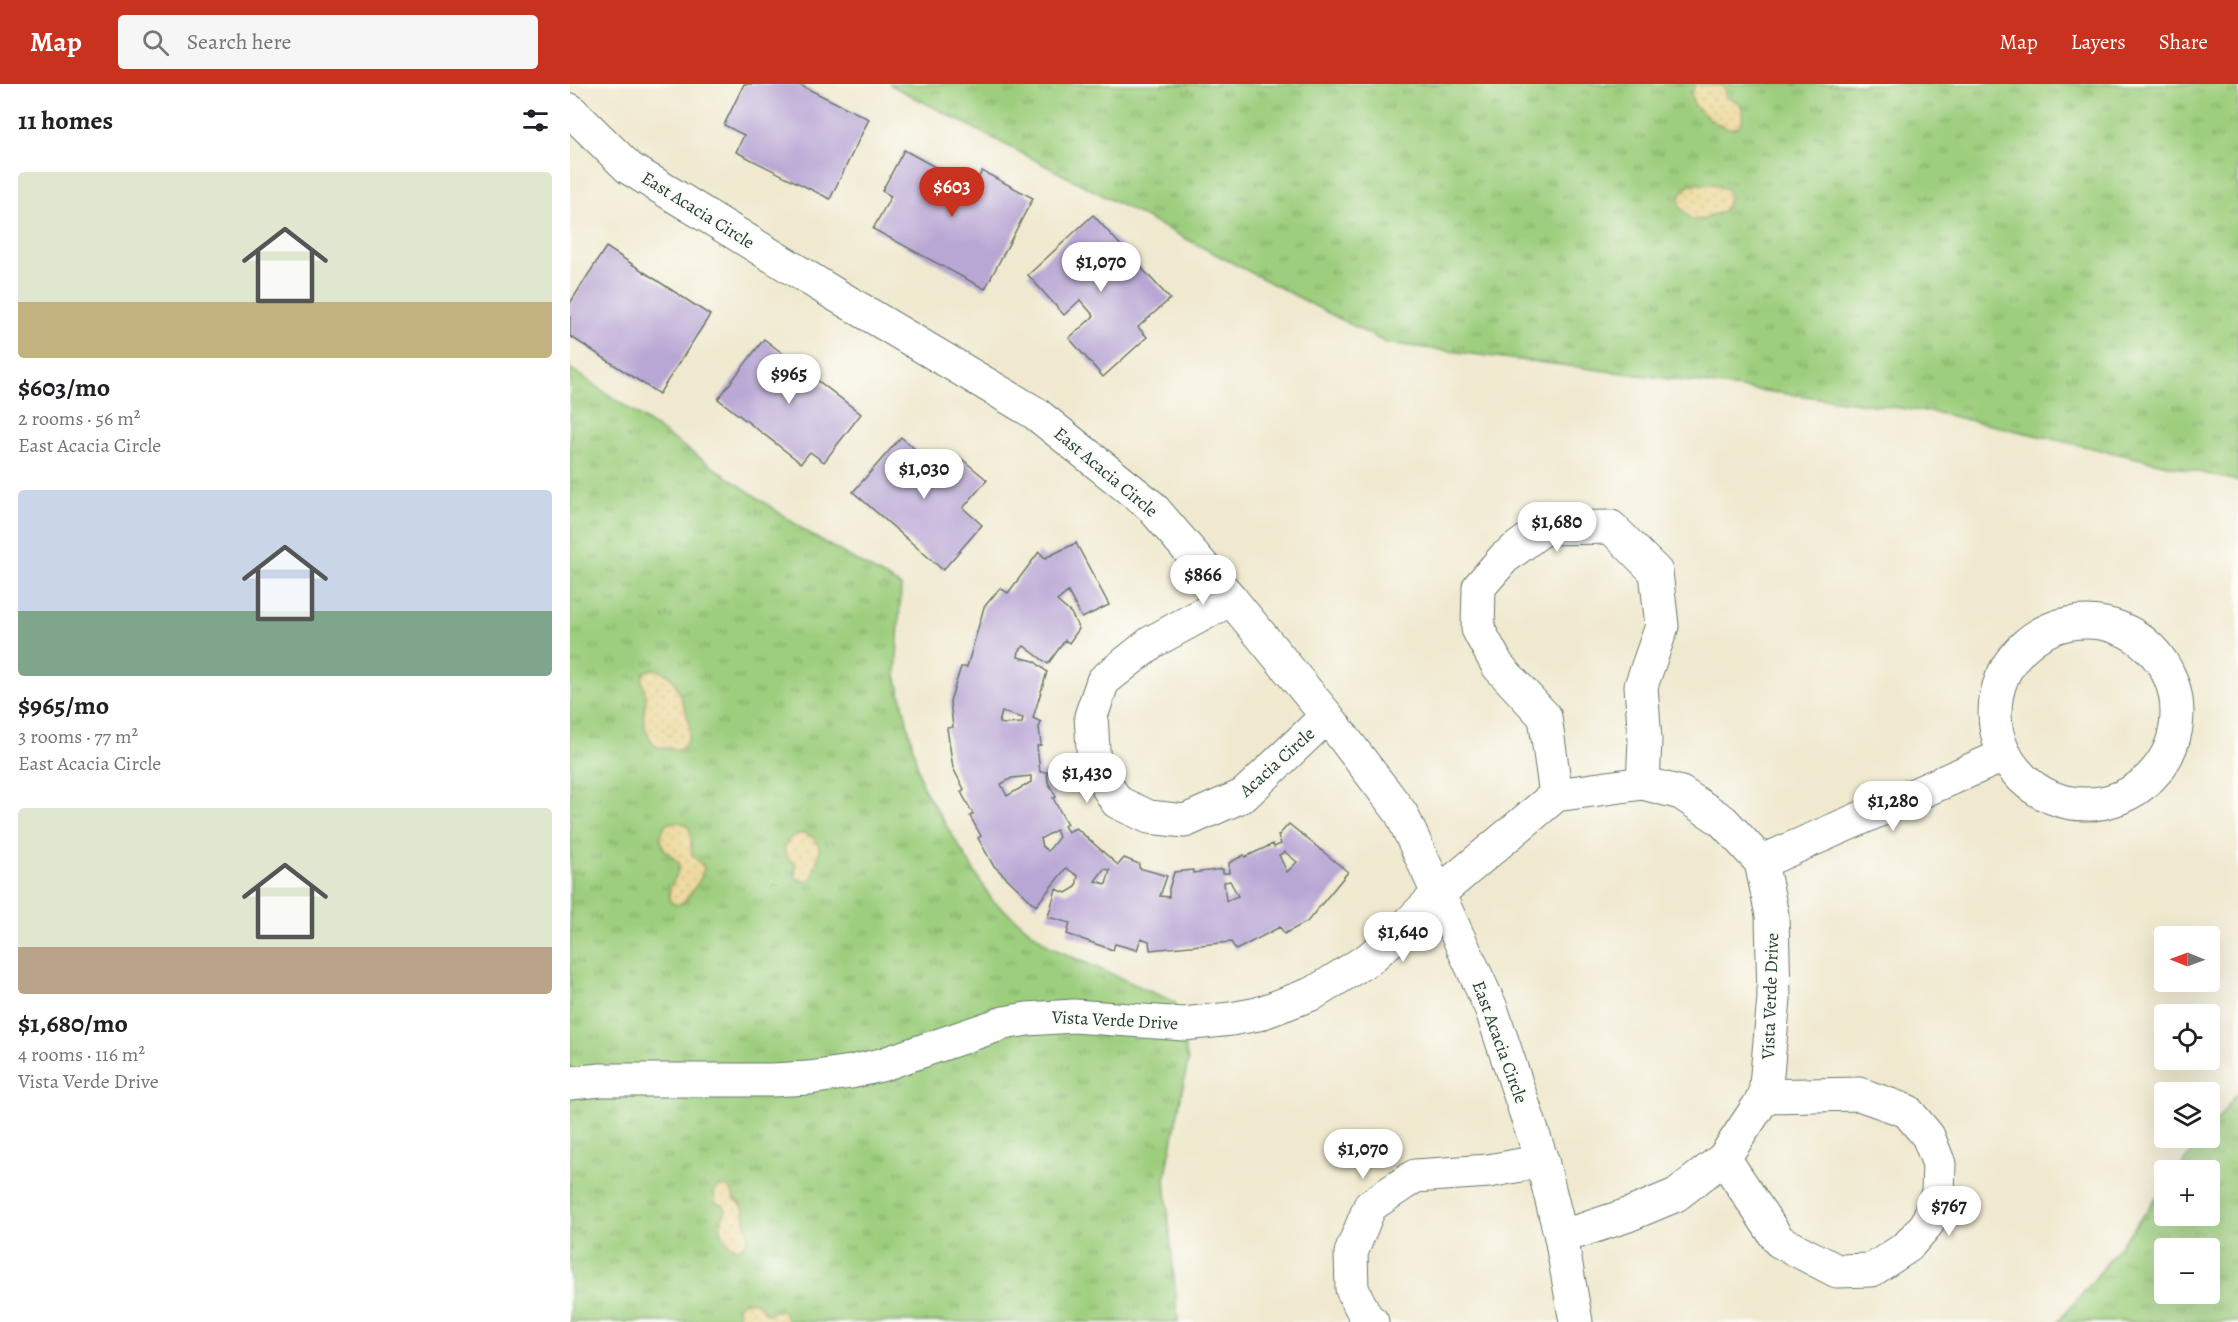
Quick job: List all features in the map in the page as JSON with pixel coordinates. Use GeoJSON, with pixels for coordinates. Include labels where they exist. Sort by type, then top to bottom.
{"type":"FeatureCollection","features":[{"type":"Feature","properties":{"kind":"street","name":"East Acacia Circle"},"geometry":{"type":"LineString","coordinates":[[570,110],[629,168],[1035,413],[1151,506],[1328,716],[1401,813],[1491,1008],[1542,1161],[1561,1237],[1566,1319]]}},
{"type":"Feature","properties":{"kind":"street"},"geometry":{"type":"LineString","coordinates":[[1643,783],[1645,740],[1641,686],[1662,627],[1656,572],[1611,527],[1544,528],[1504,558],[1479,587],[1478,629],[1498,666],[1545,717],[1556,795],[1643,783],[1681,792],[1723,820],[1761,862],[2005,755]]}},
{"type":"Feature","properties":{"kind":"street","name":"Acacia Circle"},"geometry":{"type":"LineString","coordinates":[[1231,599],[1152,642],[1102,681],[1091,716],[1094,765],[1117,802],[1149,817],[1185,821],[1244,795],[1328,716]]}},
{"type":"Feature","properties":{"kind":"street"},"geometry":{"type":"LineString","coordinates":[[2076,622],[2105,623],[2133,634],[2155,653],[2170,678],[2177,709],[2173,740],[2159,767],[2137,789],[2109,801],[2078,804],[2048,797],[2023,780],[2005,755],[1996,727],[1996,697],[2006,669],[2023,646],[2048,629],[2076,622]]}},
{"type":"Feature","properties":{"kind":"street","name":"Vista Verde Drive"},"geometry":{"type":"LineString","coordinates":[[570,1083],[613,1080],[809,1078],[881,1065],[1004,1023],[1027,1019],[1074,1016],[1184,1024],[1258,1014],[1314,993],[1370,958],[1439,893],[1556,795]]}},
{"type":"Feature","properties":{"kind":"street","name":"Vista Verde Drive"},"geometry":{"type":"LineString","coordinates":[[1561,1237],[1676,1196],[1724,1158],[1765,1096],[1774,998],[1772,915],[1761,862]]}},
{"type":"Feature","properties":{"kind":"street"},"geometry":{"type":"LineString","coordinates":[[1724,1158],[1779,1241],[1837,1271],[1872,1270],[1907,1247],[1927,1224],[1938,1192],[1939,1164],[1928,1136],[1906,1111],[1859,1094],[1765,1096]]}},
{"type":"Feature","properties":{"kind":"street"},"geometry":{"type":"LineString","coordinates":[[1372,1322],[1367,1319],[1352,1289],[1351,1254],[1370,1206],[1415,1176],[1490,1171],[1542,1161]]}},
{"type":"Feature","properties":{"kind":"green space"},"geometry":{"type":"Polygon","coordinates":[[[889,84],[2238,84],[2238,481],[1938,413],[1386,343],[889,84]]]}},
{"type":"Feature","properties":{"kind":"green space"},"geometry":{"type":"Polygon","coordinates":[[[570,368],[813,536],[901,586],[896,675],[922,786],[992,900],[1052,948],[1175,1002],[1188,1061],[1165,1179],[1178,1322],[570,1322],[570,368]]]}},
{"type":"Feature","properties":{"kind":"green space"},"geometry":{"type":"Polygon","coordinates":[[[2238,1092],[2238,1322],[2058,1322],[2093,1281],[2154,1201],[2154,1226],[2220,1226],[2220,1160],[2186,1160],[2195,1148],[2220,1148],[2220,1116],[2238,1092]]]}},
{"type":"Feature","properties":{"kind":"sand"},"geometry":{"type":"Polygon","coordinates":[[[1696,84],[1723,86],[1726,97],[1736,101],[1742,107],[1743,115],[1740,126],[1728,128],[1721,126],[1698,109],[1694,105],[1691,93],[1696,84]]]}},
{"type":"Feature","properties":{"kind":"sand"},"geometry":{"type":"Polygon","coordinates":[[[1713,184],[1727,189],[1728,201],[1721,213],[1710,215],[1703,220],[1691,219],[1680,207],[1679,197],[1689,185],[1713,184]]]}},
{"type":"Feature","properties":{"kind":"sand"},"geometry":{"type":"Polygon","coordinates":[[[659,670],[673,680],[683,704],[690,732],[686,744],[680,750],[657,747],[646,731],[644,716],[646,698],[642,679],[644,672],[659,670]]]}},
{"type":"Feature","properties":{"kind":"sand"},"geometry":{"type":"Polygon","coordinates":[[[674,822],[689,828],[692,855],[704,867],[699,881],[684,902],[676,905],[671,902],[669,892],[679,863],[664,849],[660,837],[666,824],[674,822]]]}},
{"type":"Feature","properties":{"kind":"sand"},"geometry":{"type":"Polygon","coordinates":[[[805,833],[813,837],[819,847],[813,877],[807,881],[795,876],[796,865],[785,853],[786,845],[791,838],[805,833]]]}},
{"type":"Feature","properties":{"kind":"sand"},"geometry":{"type":"Polygon","coordinates":[[[719,1187],[729,1187],[734,1199],[743,1209],[748,1237],[742,1247],[732,1246],[723,1236],[721,1219],[726,1210],[723,1205],[715,1203],[714,1190],[719,1187]]]}},
{"type":"Feature","properties":{"kind":"sand"},"geometry":{"type":"Polygon","coordinates":[[[744,1301],[756,1302],[767,1314],[773,1311],[783,1311],[789,1322],[739,1322],[738,1307],[744,1301]]]}},
{"type":"Feature","properties":{"kind":"building"},"geometry":{"type":"Polygon","coordinates":[[[744,84],[798,84],[869,119],[830,199],[736,152],[744,135],[724,125],[744,84]]]}},
{"type":"Feature","properties":{"kind":"building"},"geometry":{"type":"Polygon","coordinates":[[[904,150],[973,188],[982,171],[1033,198],[985,289],[873,229],[891,196],[882,191],[904,150]]]}},
{"type":"Feature","properties":{"kind":"building"},"geometry":{"type":"Polygon","coordinates":[[[1093,215],[1170,299],[1138,327],[1147,337],[1103,377],[1069,338],[1094,316],[1080,300],[1064,315],[1028,275],[1093,215]]]}},
{"type":"Feature","properties":{"kind":"building"},"geometry":{"type":"Polygon","coordinates":[[[606,247],[710,315],[659,394],[570,336],[570,303],[606,247]]]}},
{"type":"Feature","properties":{"kind":"building"},"geometry":{"type":"Polygon","coordinates":[[[764,339],[861,414],[824,462],[810,452],[801,463],[718,399],[764,339]]]}},
{"type":"Feature","properties":{"kind":"building"},"geometry":{"type":"Polygon","coordinates":[[[901,437],[941,472],[956,454],[987,480],[963,508],[982,525],[943,570],[853,492],[901,437]]]}},
{"type":"Feature","properties":{"kind":"building"},"geometry":{"type":"Polygon","coordinates":[[[1076,543],[1109,605],[1082,618],[1068,592],[1057,601],[1071,613],[1079,629],[1069,643],[1065,640],[1048,664],[1024,646],[1019,651],[1018,657],[1034,661],[1047,672],[1033,718],[1041,722],[1039,728],[1041,745],[1037,746],[1040,772],[1047,772],[1048,782],[1056,797],[1053,798],[1067,824],[1064,826],[1068,832],[1076,828],[1118,865],[1124,858],[1139,864],[1139,868],[1167,876],[1160,896],[1169,897],[1174,872],[1193,870],[1193,873],[1223,869],[1223,873],[1229,873],[1229,863],[1273,844],[1274,847],[1281,844],[1278,836],[1289,824],[1348,872],[1307,922],[1284,934],[1280,927],[1236,950],[1231,942],[1150,950],[1149,941],[1141,938],[1137,950],[1115,944],[1113,950],[1067,934],[1070,923],[1048,917],[1056,889],[1066,893],[1076,887],[1078,876],[1066,868],[1036,906],[993,865],[978,838],[981,836],[970,816],[973,814],[961,792],[964,789],[953,768],[947,728],[953,727],[950,701],[961,667],[967,667],[984,607],[1000,588],[1008,593],[1039,552],[1045,558],[1076,543]],[[1002,712],[999,723],[1022,723],[1023,718],[1002,712]],[[1031,776],[1012,778],[1001,784],[1007,796],[1031,782],[1031,776]],[[1056,830],[1040,839],[1042,846],[1048,851],[1059,837],[1056,830]],[[1285,852],[1279,855],[1287,872],[1297,862],[1285,852]],[[1104,869],[1095,881],[1106,884],[1110,870],[1104,869]],[[1230,881],[1224,882],[1226,901],[1238,896],[1230,881]]]}}]}
